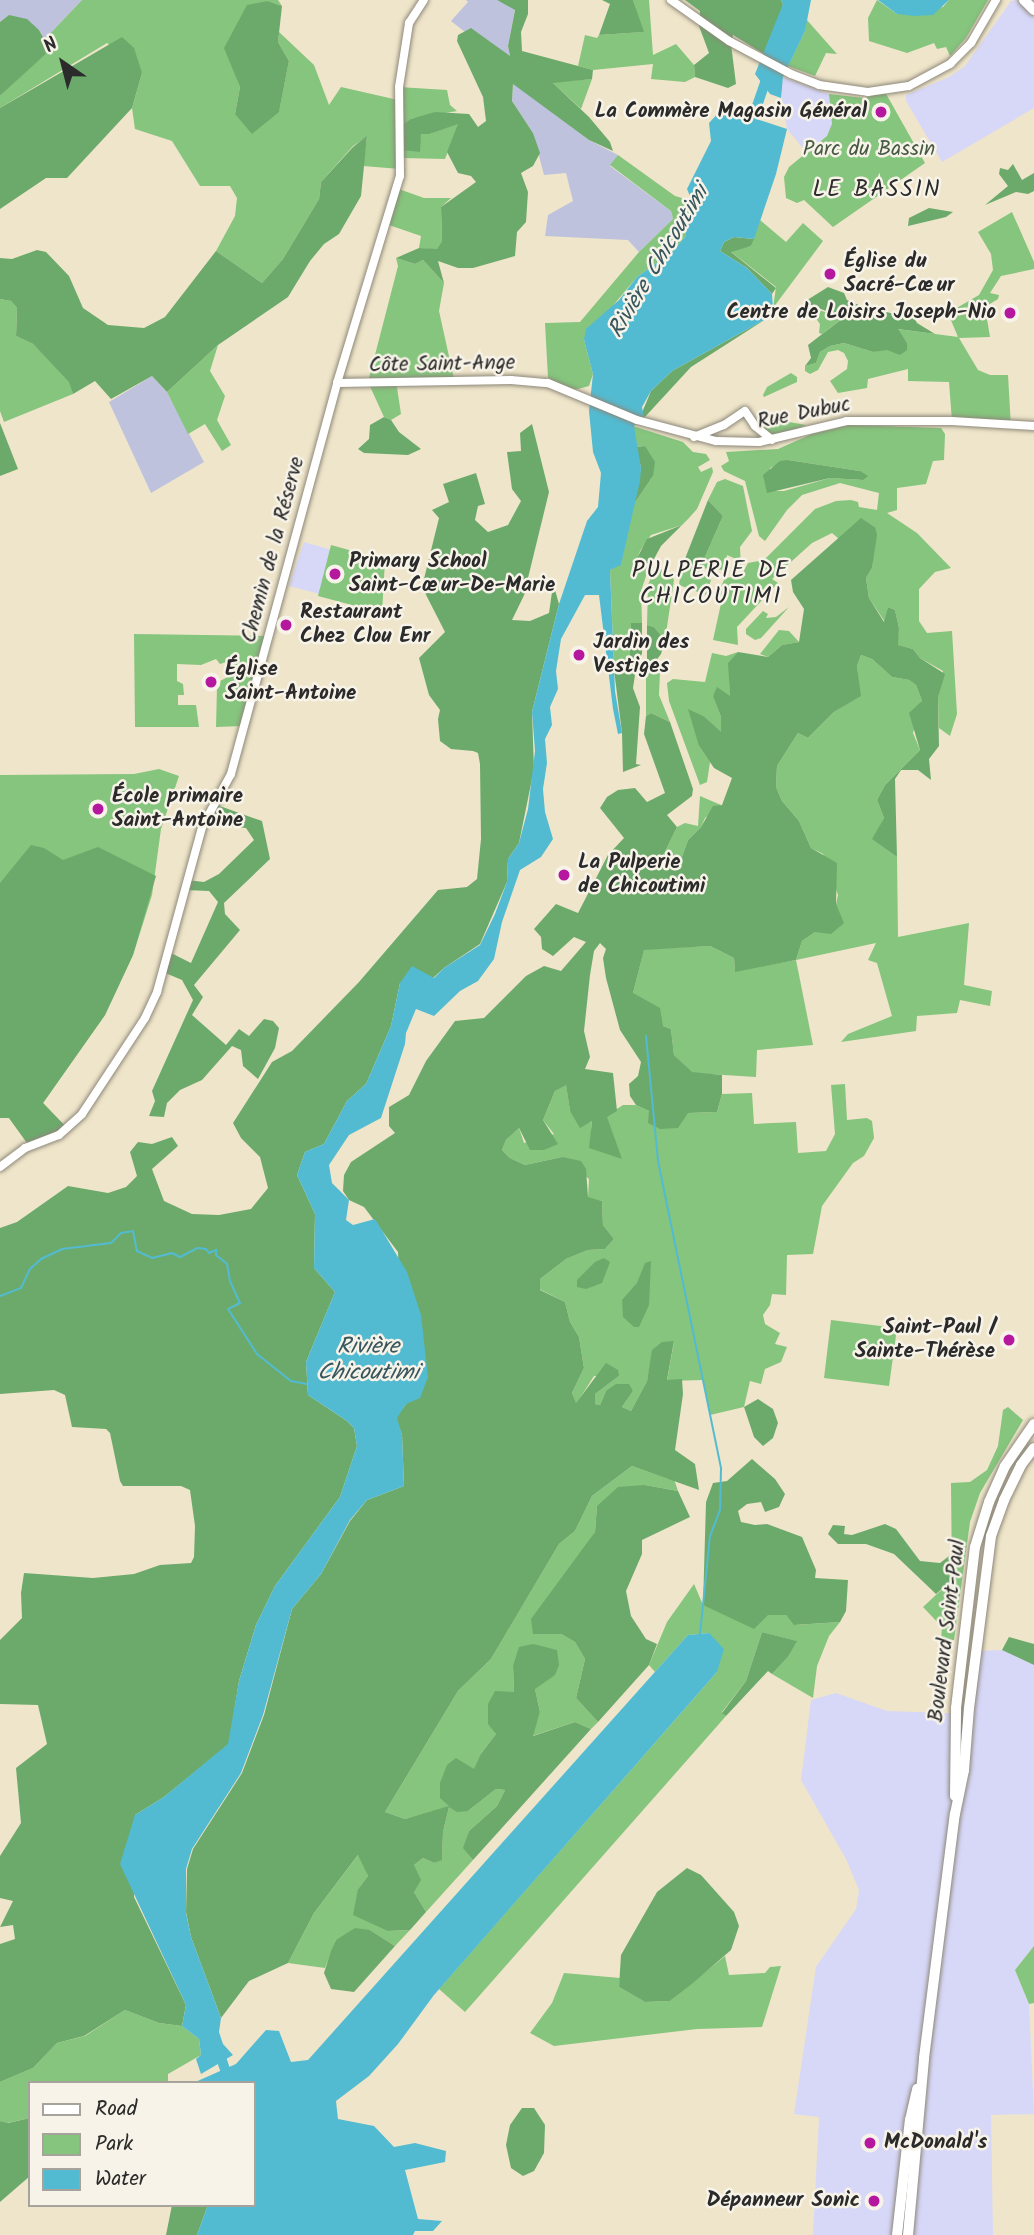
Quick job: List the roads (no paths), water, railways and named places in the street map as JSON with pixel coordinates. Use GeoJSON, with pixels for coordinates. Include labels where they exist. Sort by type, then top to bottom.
{"type":"FeatureCollection","features":[{"type":"Feature","properties":{"kind":"main road"},"geometry":{"type":"LineString","coordinates":[[1024,0],[1034,10]]}},
{"type":"Feature","properties":{"kind":"main road","name":"Boulevard Saint-Paul"},"geometry":{"type":"LineString","coordinates":[[955,1814],[957,1708],[975,1547],[989,1502],[1005,1465],[1034,1424]]}},
{"type":"Feature","properties":{"kind":"main road","name":"Boulevard Saint-Paul"},"geometry":{"type":"LineString","coordinates":[[908,2235],[924,2058],[955,1814],[964,1770],[968,1708],[991,1536],[1021,1465],[1034,1448]]}},
{"type":"Feature","properties":{"kind":"main road","name":"Boulevard Saint-Paul"},"geometry":{"type":"LineString","coordinates":[[897,2235],[910,2120],[924,2058]]}},
{"type":"Feature","properties":{"kind":"street","name":"Chemin de la Réserve"},"geometry":{"type":"LineString","coordinates":[[0,1167],[25,1148],[59,1135],[82,1114],[145,1018],[157,992],[202,827],[231,774],[337,383],[400,176],[399,87],[409,23],[413,12],[424,0]]}},
{"type":"Feature","properties":{"kind":"street"},"geometry":{"type":"LineString","coordinates":[[671,0],[748,52],[791,74],[819,85],[852,91],[889,91],[909,86],[950,64],[971,43],[996,0]]}},
{"type":"Feature","properties":{"kind":"street","name":"Côte Saint-Ange"},"geometry":{"type":"LineString","coordinates":[[337,383],[510,380],[548,383]]}},
{"type":"Feature","properties":{"kind":"street","name":"Rue Dubuc"},"geometry":{"type":"LineString","coordinates":[[548,383],[637,421],[716,441],[772,440],[847,421],[952,421],[1034,426]]}},
{"type":"Feature","properties":{"kind":"street"},"geometry":{"type":"LineString","coordinates":[[694,437],[724,425],[745,411],[755,426],[772,440]]}},
{"type":"Feature","properties":{"kind":"water"},"geometry":{"type":"Polygon","coordinates":[[[781,0],[811,0],[805,31],[783,77],[781,98],[770,94],[755,74],[783,4],[781,0]]]}},
{"type":"Feature","properties":{"kind":"water"},"geometry":{"type":"Polygon","coordinates":[[[878,0],[949,0],[933,15],[915,16],[897,14],[878,0]]]}},
{"type":"Feature","properties":{"kind":"water","name":"Rivière Chicoutimi"},"geometry":{"type":"Polygon","coordinates":[[[723,108],[787,129],[776,174],[754,239],[734,237],[724,242],[720,251],[747,268],[772,294],[773,308],[766,319],[672,371],[651,391],[642,407],[644,418],[634,426],[641,468],[640,481],[621,565],[610,570],[615,691],[622,733],[618,734],[613,709],[599,595],[585,595],[561,639],[556,671],[558,689],[550,707],[552,725],[545,739],[547,763],[543,789],[545,812],[553,839],[541,857],[520,870],[502,922],[494,959],[478,981],[460,991],[434,1016],[416,1009],[406,1033],[405,1044],[381,1118],[349,1135],[329,1165],[332,1183],[349,1200],[346,1220],[353,1225],[375,1219],[407,1272],[421,1315],[428,1377],[420,1398],[406,1404],[397,1418],[402,1435],[404,1486],[367,1500],[350,1520],[321,1574],[292,1609],[263,1715],[241,1773],[192,1849],[186,1869],[186,1913],[191,1937],[221,2018],[219,2032],[223,2044],[233,2055],[201,2074],[196,2059],[201,2055],[199,2039],[182,2026],[186,2005],[120,1864],[135,1815],[164,1797],[228,1744],[239,1681],[256,1625],[275,1586],[340,1497],[357,1446],[354,1428],[308,1395],[306,1362],[335,1292],[314,1268],[315,1214],[297,1175],[305,1152],[324,1144],[347,1101],[366,1084],[391,1026],[400,983],[412,966],[434,978],[444,968],[480,945],[495,914],[507,882],[508,859],[519,843],[528,809],[535,751],[532,712],[559,604],[587,521],[598,507],[601,473],[593,452],[589,411],[593,374],[584,340],[586,329],[619,300],[637,277],[672,252],[685,237],[692,201],[687,189],[711,141],[709,123],[723,108]]]}},
{"type":"Feature","properties":{"kind":"water"},"geometry":{"type":"Polygon","coordinates":[[[709,1633],[724,1649],[717,1672],[434,1995],[398,2044],[369,2076],[336,2101],[338,2119],[374,2126],[394,2147],[415,2143],[446,2151],[445,2162],[405,2170],[418,2219],[442,2221],[433,2231],[415,2231],[413,2235],[197,2235],[207,2207],[256,2207],[256,2081],[198,2081],[236,2064],[266,2030],[279,2031],[291,2062],[308,2060],[688,1635],[709,1633]]]}},
{"type":"Feature","properties":{"kind":"waterway","name":"Rivière Chicoutimi"},"geometry":{"type":"LineString","coordinates":[[749,129],[768,74]]}},
{"type":"Feature","properties":{"kind":"waterway"},"geometry":{"type":"LineString","coordinates":[[646,1036],[658,1161],[721,1469],[720,1510],[710,1536],[700,1634]]}},
{"type":"Feature","properties":{"kind":"waterway"},"geometry":{"type":"LineString","coordinates":[[0,1296],[21,1288],[30,1269],[41,1259],[62,1249],[111,1243],[121,1233],[133,1231],[137,1251],[152,1258],[172,1253],[180,1257],[198,1248],[206,1249],[209,1253],[216,1250],[216,1255],[227,1264],[230,1281],[240,1303],[228,1309],[257,1354],[291,1381],[307,1384]]}},
{"type":"Feature","properties":{"kind":"waterway","name":"Rivière Chicoutimi"},"geometry":{"type":"LineString","coordinates":[[218,2049],[229,2081]]}},
{"type":"Feature","properties":{"kind":"place","name":"La Commère Magasin Général"},"geometry":{"type":"Point","coordinates":[881,112]}},
{"type":"Feature","properties":{"kind":"place","name":"Église du Sacré-Cœur"},"geometry":{"type":"Point","coordinates":[830,274]}},
{"type":"Feature","properties":{"kind":"place","name":"Centre de Loisirs Joseph-Nio"},"geometry":{"type":"Point","coordinates":[1010,313]}},
{"type":"Feature","properties":{"kind":"place","name":"Primary School Saint-Cœur-De-Marie"},"geometry":{"type":"Point","coordinates":[335,574]}},
{"type":"Feature","properties":{"kind":"place","name":"Restaurant Chez Clou Enr"},"geometry":{"type":"Point","coordinates":[286,625]}},
{"type":"Feature","properties":{"kind":"place","name":"Jardin des Vestiges"},"geometry":{"type":"Point","coordinates":[579,655]}},
{"type":"Feature","properties":{"kind":"place","name":"Église Saint-Antoine"},"geometry":{"type":"Point","coordinates":[211,682]}},
{"type":"Feature","properties":{"kind":"place","name":"École primaire Saint-Antoine"},"geometry":{"type":"Point","coordinates":[98,809]}},
{"type":"Feature","properties":{"kind":"place","name":"La Pulperie de Chicoutimi"},"geometry":{"type":"Point","coordinates":[564,875]}},
{"type":"Feature","properties":{"kind":"place","name":"Saint-Paul / Sainte-Thérèse"},"geometry":{"type":"Point","coordinates":[1009,1340]}},
{"type":"Feature","properties":{"kind":"place","name":"McDonald's"},"geometry":{"type":"Point","coordinates":[870,2143]}},
{"type":"Feature","properties":{"kind":"place","name":"Dépanneur Sonic"},"geometry":{"type":"Point","coordinates":[874,2201]}},
{"type":"Feature","properties":{"kind":"district","name":"LE BASSIN"},"geometry":{"type":"Point","coordinates":[877,190]}},
{"type":"Feature","properties":{"kind":"district","name":"PULPERIE DE CHICOUTIMI"},"geometry":{"type":"Point","coordinates":[711,584]}},
{"type":"Feature","properties":{"kind":"park label","name":"Parc du Bassin"},"geometry":{"type":"Point","coordinates":[869,150]}}]}
